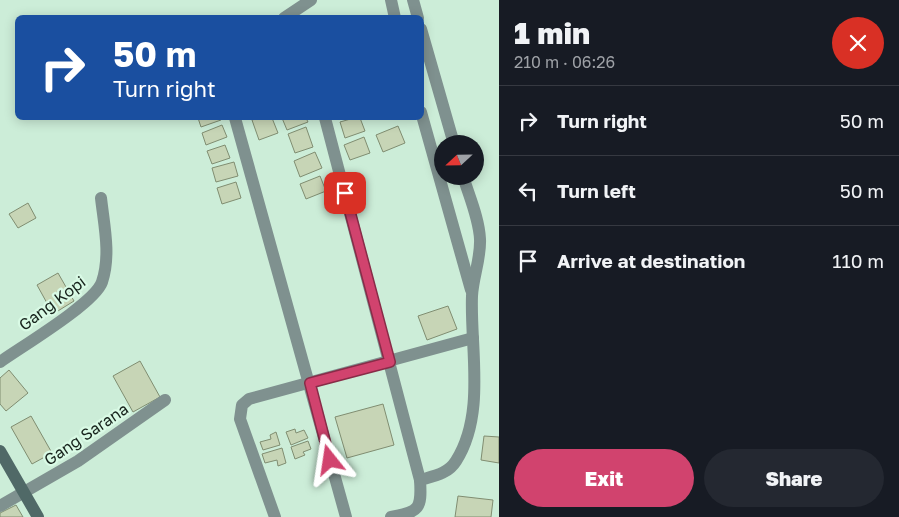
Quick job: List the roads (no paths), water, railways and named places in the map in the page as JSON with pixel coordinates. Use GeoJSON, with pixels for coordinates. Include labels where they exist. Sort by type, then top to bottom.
{"type":"FeatureCollection","features":[{"type":"Feature","properties":{"kind":"main road"},"geometry":{"type":"LineString","coordinates":[[0,451],[38,517]]}},
{"type":"Feature","properties":{"kind":"street"},"geometry":{"type":"LineString","coordinates":[[297,13],[311,0]]}},
{"type":"Feature","properties":{"kind":"street"},"geometry":{"type":"LineString","coordinates":[[391,0],[394,15]]}},
{"type":"Feature","properties":{"kind":"street"},"geometry":{"type":"LineString","coordinates":[[413,0],[417,15]]}},
{"type":"Feature","properties":{"kind":"street"},"geometry":{"type":"LineString","coordinates":[[424,39],[451,135]]}},
{"type":"Feature","properties":{"kind":"street"},"geometry":{"type":"LineString","coordinates":[[236,120],[346,517]]}},
{"type":"Feature","properties":{"kind":"street"},"geometry":{"type":"LineString","coordinates":[[326,120],[420,480],[421,498],[416,510],[411,513],[391,517]]}},
{"type":"Feature","properties":{"kind":"street"},"geometry":{"type":"LineString","coordinates":[[423,120],[472,295]]}},
{"type":"Feature","properties":{"kind":"street"},"geometry":{"type":"LineString","coordinates":[[420,480],[449,470],[464,447],[472,409],[472,295],[480,237],[466,185]]}},
{"type":"Feature","properties":{"kind":"street","name":"Gang Kopi"},"geometry":{"type":"LineString","coordinates":[[0,362],[76,309],[92,296],[100,286],[106,253],[101,198]]}},
{"type":"Feature","properties":{"kind":"street"},"geometry":{"type":"LineString","coordinates":[[275,517],[240,419],[242,405],[249,399],[473,338]]}},
{"type":"Feature","properties":{"kind":"street","name":"Gang Sarana"},"geometry":{"type":"LineString","coordinates":[[0,506],[78,461],[164,400]]}}]}
